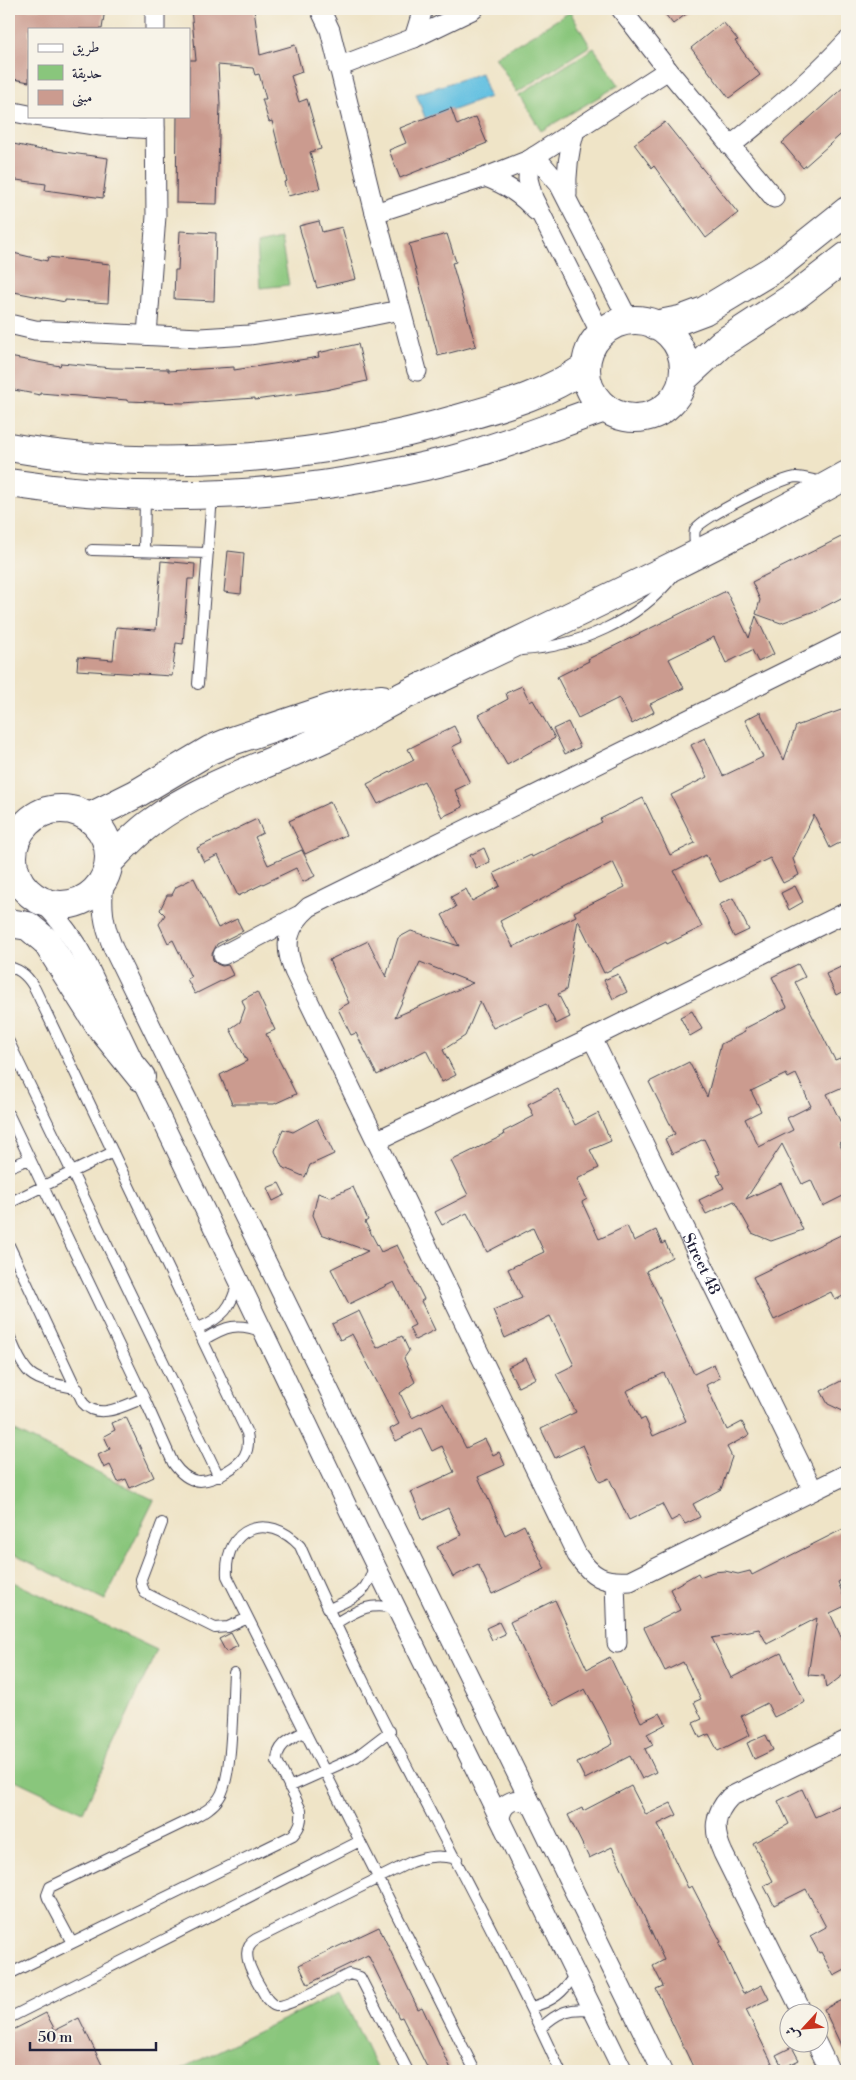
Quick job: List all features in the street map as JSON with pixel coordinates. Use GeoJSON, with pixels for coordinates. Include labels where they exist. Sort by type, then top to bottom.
{"type":"FeatureCollection","features":[{"type":"Feature","properties":{"kind":"street"},"geometry":{"type":"LineString","coordinates":[[155,28],[156,9]]}},
{"type":"Feature","properties":{"kind":"street"},"geometry":{"type":"LineString","coordinates":[[320,9],[330,30],[338,68],[417,371]]}},
{"type":"Feature","properties":{"kind":"street"},"geometry":{"type":"LineString","coordinates":[[414,38],[423,9]]}},
{"type":"Feature","properties":{"kind":"street"},"geometry":{"type":"LineString","coordinates":[[338,68],[414,38],[446,15],[472,9]]}},
{"type":"Feature","properties":{"kind":"street"},"geometry":{"type":"LineString","coordinates":[[621,9],[668,70],[774,198]]}},
{"type":"Feature","properties":{"kind":"street"},"geometry":{"type":"LineString","coordinates":[[730,146],[812,78],[847,41]]}},
{"type":"Feature","properties":{"kind":"street"},"geometry":{"type":"LineString","coordinates":[[375,212],[486,177],[532,158],[668,70]]}},
{"type":"Feature","properties":{"kind":"street"},"geometry":{"type":"LineString","coordinates":[[9,110],[28,115]]}},
{"type":"Feature","properties":{"kind":"street"},"geometry":{"type":"LineString","coordinates":[[48,118],[101,126],[155,123],[156,216],[147,335]]}},
{"type":"Feature","properties":{"kind":"street"},"geometry":{"type":"LineString","coordinates":[[567,199],[566,174],[568,152],[575,130]]}},
{"type":"Feature","properties":{"kind":"street"},"geometry":{"type":"LineString","coordinates":[[532,158],[554,176],[584,233],[642,323],[666,331],[675,341],[681,352],[684,378],[678,394],[667,407],[653,416],[636,419],[620,416],[605,408],[594,396],[588,382],[586,367],[591,349],[601,334],[619,323],[642,323],[680,320],[704,311],[777,267],[847,211]]}},
{"type":"Feature","properties":{"kind":"street"},"geometry":{"type":"LineString","coordinates":[[532,158],[528,179],[530,189],[541,216],[601,334]]}},
{"type":"Feature","properties":{"kind":"street"},"geometry":{"type":"LineString","coordinates":[[486,177],[507,186],[526,199],[541,216]]}},
{"type":"Feature","properties":{"kind":"street"},"geometry":{"type":"LineString","coordinates":[[556,246],[584,233]]}},
{"type":"Feature","properties":{"kind":"street"},"geometry":{"type":"LineString","coordinates":[[684,378],[720,344],[798,294],[847,256]]}},
{"type":"Feature","properties":{"kind":"street"},"geometry":{"type":"LineString","coordinates":[[9,324],[34,330],[200,338],[249,336],[400,310]]}},
{"type":"Feature","properties":{"kind":"street"},"geometry":{"type":"LineString","coordinates":[[9,448],[129,459],[218,459],[306,451],[393,436],[513,403],[539,394],[564,382],[586,367]]}},
{"type":"Feature","properties":{"kind":"street"},"geometry":{"type":"LineString","coordinates":[[9,483],[52,490],[145,496],[212,494],[293,488],[364,478],[452,459],[605,408]]}},
{"type":"Feature","properties":{"kind":"street"},"geometry":{"type":"LineString","coordinates":[[26,896],[59,905],[77,903],[92,894],[134,836],[151,822],[178,805],[296,749],[331,735],[401,697],[499,652],[839,480]]}},
{"type":"Feature","properties":{"kind":"street"},"geometry":{"type":"LineString","coordinates":[[223,955],[298,916],[309,907],[847,641]]}},
{"type":"Feature","properties":{"kind":"street"},"geometry":{"type":"LineString","coordinates":[[90,817],[136,794],[210,750],[232,740],[349,703],[401,697]]}},
{"type":"Feature","properties":{"kind":"street"},"geometry":{"type":"LineString","coordinates":[[623,2071],[374,1563],[76,942],[62,922],[26,896],[18,880],[10,854],[19,832],[32,817],[51,809],[71,809],[90,817],[102,829],[108,845],[107,871],[101,903],[105,926],[113,948],[662,2071]]}},
{"type":"Feature","properties":{"kind":"street"},"geometry":{"type":"LineString","coordinates":[[378,1140],[592,1038],[847,912]]}},
{"type":"Feature","properties":{"kind":"street"},"geometry":{"type":"LineString","coordinates":[[298,916],[291,929],[288,943],[289,957],[577,1555],[586,1569],[599,1578],[615,1582],[630,1581],[847,1474]]}},
{"type":"Feature","properties":{"kind":"street"},"geometry":{"type":"LineString","coordinates":[[9,923],[28,926],[46,941],[99,1025],[141,1077]]}},
{"type":"Feature","properties":{"kind":"street","name":"Street 48"},"geometry":{"type":"LineString","coordinates":[[592,1038],[813,1490]]}},
{"type":"Feature","properties":{"kind":"street"},"geometry":{"type":"LineString","coordinates":[[615,1582],[618,1643]]}},
{"type":"Feature","properties":{"kind":"street"},"geometry":{"type":"LineString","coordinates":[[797,2002],[723,1853],[717,1839],[716,1824],[722,1806],[730,1797],[847,1740]]}},
{"type":"Feature","properties":{"kind":"street"},"geometry":{"type":"LineString","coordinates":[[500,1819],[505,1805],[511,1801],[518,1799],[532,1806]]}},
{"type":"Feature","properties":{"kind":"street"},"geometry":{"type":"LineString","coordinates":[[821,2052],[830,2071]]}},
{"type":"Feature","properties":{"kind":"lane"},"geometry":{"type":"LineString","coordinates":[[198,684],[212,494]]}},
{"type":"Feature","properties":{"kind":"lane"},"geometry":{"type":"LineString","coordinates":[[144,551],[145,496]]}},
{"type":"Feature","properties":{"kind":"lane"},"geometry":{"type":"LineString","coordinates":[[92,550],[208,553]]}},
{"type":"Feature","properties":{"kind":"lane"},"geometry":{"type":"LineString","coordinates":[[9,967],[18,970],[30,980],[247,1433],[249,1442],[244,1459],[219,1477],[209,1481],[198,1481],[188,1478],[179,1472],[173,1463],[9,1115]]}},
{"type":"Feature","properties":{"kind":"lane"},"geometry":{"type":"LineString","coordinates":[[9,1042],[219,1477]]}},
{"type":"Feature","properties":{"kind":"lane"},"geometry":{"type":"LineString","coordinates":[[9,1203],[113,1152]]}},
{"type":"Feature","properties":{"kind":"lane"},"geometry":{"type":"LineString","coordinates":[[9,1166],[29,1159]]}},
{"type":"Feature","properties":{"kind":"lane"},"geometry":{"type":"LineString","coordinates":[[9,1246],[83,1402],[88,1408],[100,1412],[144,1398]]}},
{"type":"Feature","properties":{"kind":"lane"},"geometry":{"type":"LineString","coordinates":[[198,1328],[213,1322],[226,1311],[234,1296],[238,1280]]}},
{"type":"Feature","properties":{"kind":"lane"},"geometry":{"type":"LineString","coordinates":[[203,1340],[218,1331],[232,1326],[248,1326],[263,1332]]}},
{"type":"Feature","properties":{"kind":"lane"},"geometry":{"type":"LineString","coordinates":[[9,1336],[23,1365],[30,1373],[38,1378],[78,1389]]}},
{"type":"Feature","properties":{"kind":"lane"},"geometry":{"type":"LineString","coordinates":[[162,1523],[141,1579],[145,1593],[215,1628],[228,1627],[248,1618]]}},
{"type":"Feature","properties":{"kind":"lane"},"geometry":{"type":"LineString","coordinates":[[475,2071],[227,1576],[226,1561],[231,1546],[241,1535],[253,1529],[266,1527],[279,1529],[291,1536],[300,1546],[390,1731],[531,2007],[560,2071]]}},
{"type":"Feature","properties":{"kind":"lane"},"geometry":{"type":"LineString","coordinates":[[329,1609],[358,1595],[372,1575],[374,1563]]}},
{"type":"Feature","properties":{"kind":"lane"},"geometry":{"type":"LineString","coordinates":[[336,1623],[368,1606],[383,1605],[398,1609]]}},
{"type":"Feature","properties":{"kind":"lane"},"geometry":{"type":"LineString","coordinates":[[72,1943],[48,1898],[47,1894],[50,1887],[209,1810],[219,1798],[226,1784],[228,1768],[234,1673]]}},
{"type":"Feature","properties":{"kind":"lane"},"geometry":{"type":"LineString","coordinates":[[9,1974],[293,1835],[302,1819],[301,1810],[277,1761],[277,1753],[287,1741],[305,1731]]}},
{"type":"Feature","properties":{"kind":"lane"},"geometry":{"type":"LineString","coordinates":[[289,1787],[356,1757],[390,1731]]}},
{"type":"Feature","properties":{"kind":"lane"},"geometry":{"type":"LineString","coordinates":[[9,2018],[360,1841]]}},
{"type":"Feature","properties":{"kind":"lane"},"geometry":{"type":"LineString","coordinates":[[408,2071],[360,1977],[350,1974],[288,2004],[276,2006],[267,1999],[246,1954],[250,1942],[326,1906],[353,1890],[426,1856],[442,1855],[457,1860]]}},
{"type":"Feature","properties":{"kind":"lane"},"geometry":{"type":"LineString","coordinates":[[531,2007],[545,2003],[558,1996],[568,1986],[575,1974]]}},
{"type":"Feature","properties":{"kind":"lane"},"geometry":{"type":"LineString","coordinates":[[540,2028],[551,2017],[564,2010],[579,2008],[593,2010]]}},
{"type":"Feature","properties":{"kind":"green space"},"geometry":{"type":"Polygon","coordinates":[[[570,12],[590,46],[517,92],[495,57],[570,12]]]}},
{"type":"Feature","properties":{"kind":"green space"},"geometry":{"type":"Polygon","coordinates":[[[594,48],[619,85],[541,131],[519,95],[594,48]]]}},
{"type":"Feature","properties":{"kind":"green space"},"geometry":{"type":"Polygon","coordinates":[[[281,239],[289,285],[260,288],[257,244],[281,239]]]}},
{"type":"Feature","properties":{"kind":"green space"},"geometry":{"type":"Polygon","coordinates":[[[9,1428],[154,1500],[105,1600],[9,1552],[9,1428]]]}},
{"type":"Feature","properties":{"kind":"green space"},"geometry":{"type":"Polygon","coordinates":[[[9,1580],[157,1650],[83,1812],[9,1777],[9,1580]]]}},
{"type":"Feature","properties":{"kind":"green space"},"geometry":{"type":"Polygon","coordinates":[[[340,1992],[378,2071],[177,2071],[340,1992]]]}},
{"type":"Feature","properties":{"kind":"water"},"geometry":{"type":"Polygon","coordinates":[[[481,73],[489,97],[426,120],[416,94],[481,73]]]}},
{"type":"Feature","properties":{"kind":"building"},"geometry":{"type":"Polygon","coordinates":[[[9,9],[105,9],[102,28],[28,28],[28,82],[9,78],[9,9]]]}},
{"type":"Feature","properties":{"kind":"building"},"geometry":{"type":"Polygon","coordinates":[[[191,9],[254,9],[260,55],[295,45],[302,72],[291,76],[299,102],[307,99],[321,149],[310,152],[320,188],[288,196],[284,182],[287,181],[272,121],[269,122],[262,99],[266,99],[259,74],[255,75],[253,68],[218,65],[220,104],[217,204],[176,203],[177,118],[190,118],[190,60],[196,60],[191,9]]]}},
{"type":"Feature","properties":{"kind":"building"},"geometry":{"type":"Polygon","coordinates":[[[661,9],[693,9],[673,24],[661,9]]]}},
{"type":"Feature","properties":{"kind":"building"},"geometry":{"type":"Polygon","coordinates":[[[723,22],[738,40],[735,41],[760,75],[729,98],[691,48],[723,22]]]}},
{"type":"Feature","properties":{"kind":"building"},"geometry":{"type":"Polygon","coordinates":[[[847,84],[847,129],[803,168],[782,143],[847,84]]]}},
{"type":"Feature","properties":{"kind":"building"},"geometry":{"type":"Polygon","coordinates":[[[451,108],[457,125],[476,117],[487,143],[400,178],[389,150],[406,143],[400,128],[451,108]]]}},
{"type":"Feature","properties":{"kind":"building"},"geometry":{"type":"Polygon","coordinates":[[[665,122],[738,213],[706,238],[654,166],[652,168],[634,144],[665,122]]]}},
{"type":"Feature","properties":{"kind":"building"},"geometry":{"type":"Polygon","coordinates":[[[9,143],[41,150],[108,158],[103,198],[45,190],[46,184],[9,179],[9,143]]]}},
{"type":"Feature","properties":{"kind":"building"},"geometry":{"type":"Polygon","coordinates":[[[319,221],[322,232],[342,227],[356,279],[317,288],[299,226],[319,221]]]}},
{"type":"Feature","properties":{"kind":"building"},"geometry":{"type":"Polygon","coordinates":[[[180,231],[216,233],[214,301],[174,299],[175,270],[178,270],[180,231]]]}},
{"type":"Feature","properties":{"kind":"building"},"geometry":{"type":"Polygon","coordinates":[[[447,234],[456,262],[452,263],[476,346],[438,356],[409,244],[447,234]]]}},
{"type":"Feature","properties":{"kind":"building"},"geometry":{"type":"Polygon","coordinates":[[[9,252],[47,261],[48,257],[110,264],[108,303],[65,300],[65,302],[9,291],[9,252]]]}},
{"type":"Feature","properties":{"kind":"building"},"geometry":{"type":"Polygon","coordinates":[[[358,344],[367,381],[326,390],[255,400],[255,398],[183,403],[127,401],[40,393],[40,395],[9,389],[9,357],[60,366],[61,363],[112,368],[168,369],[168,371],[234,367],[234,370],[319,357],[318,353],[358,344]]]}},
{"type":"Feature","properties":{"kind":"building"},"geometry":{"type":"Polygon","coordinates":[[[847,534],[847,595],[820,609],[781,623],[756,614],[760,600],[752,582],[847,534]]]}},
{"type":"Feature","properties":{"kind":"building"},"geometry":{"type":"Polygon","coordinates":[[[228,551],[244,553],[241,594],[224,592],[228,551]]]}},
{"type":"Feature","properties":{"kind":"building"},"geometry":{"type":"Polygon","coordinates":[[[161,561],[195,564],[194,579],[188,579],[183,644],[176,643],[172,676],[77,670],[78,657],[113,660],[116,627],[156,630],[161,561]]]}},
{"type":"Feature","properties":{"kind":"building"},"geometry":{"type":"Polygon","coordinates":[[[726,591],[749,638],[756,616],[774,654],[758,662],[752,650],[726,663],[714,637],[669,659],[684,688],[650,704],[654,712],[632,724],[619,698],[578,718],[557,677],[589,661],[588,659],[726,591]]]}},
{"type":"Feature","properties":{"kind":"building"},"geometry":{"type":"Polygon","coordinates":[[[522,686],[530,702],[533,700],[555,738],[507,765],[479,715],[508,699],[506,693],[522,686]]]}},
{"type":"Feature","properties":{"kind":"building"},"geometry":{"type":"Polygon","coordinates":[[[847,708],[847,839],[830,848],[814,815],[793,859],[799,875],[783,883],[770,858],[720,882],[706,855],[674,871],[702,927],[667,944],[666,942],[604,973],[578,920],[566,990],[558,994],[570,1017],[556,1024],[546,1004],[493,1028],[480,1001],[465,1036],[443,1050],[456,1075],[442,1082],[426,1050],[377,1075],[356,1033],[351,1035],[338,1009],[349,1003],[329,960],[368,941],[386,977],[398,938],[411,931],[459,946],[442,915],[456,907],[451,897],[466,889],[472,901],[500,886],[494,873],[531,855],[532,857],[602,822],[600,819],[643,798],[670,855],[695,843],[671,795],[707,777],[691,745],[705,738],[723,776],[763,757],[745,720],[760,712],[784,760],[796,726],[847,708]],[[613,862],[500,921],[513,947],[576,916],[574,912],[625,887],[613,862]],[[420,962],[395,1017],[473,983],[420,962]]]}},
{"type":"Feature","properties":{"kind":"building"},"geometry":{"type":"Polygon","coordinates":[[[568,722],[580,747],[565,754],[553,729],[568,722]]]}},
{"type":"Feature","properties":{"kind":"building"},"geometry":{"type":"Polygon","coordinates":[[[454,726],[462,742],[452,747],[470,783],[455,790],[463,807],[442,817],[424,781],[378,804],[367,784],[414,760],[408,749],[454,726]]]}},
{"type":"Feature","properties":{"kind":"building"},"geometry":{"type":"Polygon","coordinates":[[[330,802],[346,835],[305,854],[289,821],[330,802]]]}},
{"type":"Feature","properties":{"kind":"building"},"geometry":{"type":"Polygon","coordinates":[[[257,819],[263,833],[255,837],[268,865],[302,850],[315,876],[303,882],[296,868],[238,896],[218,855],[204,862],[197,848],[257,819]]]}},
{"type":"Feature","properties":{"kind":"building"},"geometry":{"type":"Polygon","coordinates":[[[484,848],[490,862],[476,868],[470,855],[484,848]]]}},
{"type":"Feature","properties":{"kind":"building"},"geometry":{"type":"Polygon","coordinates":[[[194,878],[218,928],[237,919],[243,931],[217,944],[212,954],[213,960],[217,964],[222,966],[228,965],[233,975],[195,994],[187,979],[191,977],[173,940],[168,943],[159,924],[165,915],[160,910],[167,895],[172,895],[176,887],[194,878]]]}},
{"type":"Feature","properties":{"kind":"building"},"geometry":{"type":"Polygon","coordinates":[[[795,886],[803,902],[789,910],[781,893],[795,886]]]}},
{"type":"Feature","properties":{"kind":"building"},"geometry":{"type":"Polygon","coordinates":[[[733,898],[749,930],[734,937],[719,905],[733,898]]]}},
{"type":"Feature","properties":{"kind":"building"},"geometry":{"type":"Polygon","coordinates":[[[798,964],[805,977],[795,982],[835,1060],[840,1058],[847,1073],[847,1085],[827,1094],[842,1125],[847,1122],[847,1139],[839,1143],[847,1159],[847,1194],[823,1206],[811,1180],[802,1184],[782,1144],[746,1199],[781,1183],[803,1230],[771,1241],[752,1233],[734,1201],[706,1214],[699,1200],[724,1188],[717,1175],[721,1174],[704,1139],[672,1154],[665,1139],[675,1134],[649,1082],[689,1062],[707,1097],[721,1044],[745,1032],[744,1029],[787,1007],[772,977],[798,964]],[[786,1074],[751,1091],[761,1111],[745,1119],[759,1147],[793,1130],[787,1118],[811,1106],[796,1074],[788,1078],[786,1074]]]}},
{"type":"Feature","properties":{"kind":"building"},"geometry":{"type":"Polygon","coordinates":[[[847,964],[847,989],[836,995],[826,974],[847,964]]]}},
{"type":"Feature","properties":{"kind":"building"},"geometry":{"type":"Polygon","coordinates":[[[618,974],[627,992],[613,999],[604,980],[618,974]]]}},
{"type":"Feature","properties":{"kind":"building"},"geometry":{"type":"Polygon","coordinates":[[[257,992],[275,1030],[266,1034],[296,1094],[274,1104],[232,1104],[220,1075],[247,1061],[230,1029],[240,1022],[245,1008],[242,1000],[257,992]]]}},
{"type":"Feature","properties":{"kind":"building"},"geometry":{"type":"Polygon","coordinates":[[[692,1011],[702,1029],[690,1036],[680,1017],[692,1011]]]}},
{"type":"Feature","properties":{"kind":"building"},"geometry":{"type":"Polygon","coordinates":[[[558,1089],[575,1125],[598,1113],[611,1141],[590,1150],[599,1168],[577,1179],[587,1199],[582,1202],[599,1239],[627,1226],[634,1241],[656,1230],[662,1244],[665,1242],[672,1257],[646,1271],[661,1300],[660,1302],[694,1374],[714,1364],[720,1378],[706,1385],[727,1430],[742,1422],[749,1435],[727,1447],[732,1457],[721,1489],[693,1504],[700,1517],[685,1524],[680,1516],[671,1521],[662,1504],[629,1520],[609,1478],[600,1482],[583,1445],[555,1458],[541,1429],[576,1412],[556,1374],[574,1365],[550,1316],[505,1338],[493,1310],[522,1298],[508,1269],[544,1252],[533,1228],[487,1252],[467,1213],[442,1225],[435,1212],[468,1195],[451,1161],[504,1135],[503,1132],[534,1116],[528,1104],[558,1089]],[[664,1373],[626,1391],[641,1420],[645,1418],[653,1436],[686,1421],[664,1373]]]}},
{"type":"Feature","properties":{"kind":"building"},"geometry":{"type":"Polygon","coordinates":[[[317,1119],[334,1154],[310,1165],[305,1177],[282,1167],[275,1151],[283,1129],[293,1132],[317,1119]]]}},
{"type":"Feature","properties":{"kind":"building"},"geometry":{"type":"Polygon","coordinates":[[[279,1183],[285,1195],[273,1201],[267,1188],[279,1183]]]}},
{"type":"Feature","properties":{"kind":"building"},"geometry":{"type":"Polygon","coordinates":[[[353,1187],[368,1220],[365,1222],[381,1252],[397,1245],[424,1299],[421,1301],[435,1330],[415,1340],[409,1328],[415,1325],[394,1282],[349,1304],[331,1269],[368,1251],[321,1234],[313,1215],[318,1193],[330,1197],[353,1187]]]}},
{"type":"Feature","properties":{"kind":"building"},"geometry":{"type":"Polygon","coordinates":[[[847,1232],[847,1294],[835,1300],[831,1292],[774,1320],[753,1277],[847,1232]]]}},
{"type":"Feature","properties":{"kind":"building"},"geometry":{"type":"Polygon","coordinates":[[[359,1311],[377,1348],[402,1336],[409,1351],[404,1358],[415,1382],[400,1393],[412,1418],[443,1403],[466,1448],[485,1439],[493,1455],[499,1452],[505,1465],[478,1477],[505,1535],[524,1525],[545,1569],[492,1594],[478,1564],[453,1577],[437,1547],[461,1535],[448,1508],[423,1520],[411,1492],[454,1472],[442,1446],[432,1451],[421,1428],[396,1441],[390,1429],[399,1424],[352,1334],[340,1340],[332,1324],[359,1311]]]}},
{"type":"Feature","properties":{"kind":"building"},"geometry":{"type":"Polygon","coordinates":[[[526,1358],[536,1378],[518,1387],[508,1367],[526,1358]]]}},
{"type":"Feature","properties":{"kind":"building"},"geometry":{"type":"Polygon","coordinates":[[[847,1378],[847,1413],[828,1404],[821,1391],[847,1378]]]}},
{"type":"Feature","properties":{"kind":"building"},"geometry":{"type":"Polygon","coordinates":[[[126,1417],[154,1477],[130,1488],[126,1479],[118,1482],[110,1465],[104,1468],[98,1455],[110,1449],[104,1436],[115,1430],[112,1423],[126,1417]]]}},
{"type":"Feature","properties":{"kind":"building"},"geometry":{"type":"Polygon","coordinates":[[[847,1527],[847,1577],[838,1582],[847,1605],[830,1613],[847,1650],[847,1672],[826,1688],[824,1676],[808,1675],[817,1618],[767,1644],[759,1629],[712,1638],[731,1678],[781,1653],[805,1702],[774,1717],[767,1703],[741,1716],[750,1735],[718,1751],[709,1734],[700,1738],[693,1723],[702,1719],[694,1702],[701,1699],[683,1662],[665,1671],[644,1628],[680,1610],[670,1589],[698,1573],[700,1577],[713,1572],[725,1571],[738,1574],[750,1571],[752,1575],[847,1527]]]}},
{"type":"Feature","properties":{"kind":"building"},"geometry":{"type":"Polygon","coordinates":[[[555,1600],[587,1669],[610,1657],[641,1722],[660,1713],[666,1724],[647,1734],[653,1745],[645,1749],[656,1772],[642,1779],[630,1756],[585,1779],[577,1763],[613,1744],[605,1726],[585,1689],[553,1706],[536,1678],[510,1622],[555,1600]]]}},
{"type":"Feature","properties":{"kind":"building"},"geometry":{"type":"Polygon","coordinates":[[[499,1622],[505,1634],[492,1640],[486,1628],[499,1622]]]}},
{"type":"Feature","properties":{"kind":"building"},"geometry":{"type":"Polygon","coordinates":[[[231,1633],[238,1646],[226,1652],[219,1639],[231,1633]]]}},
{"type":"Feature","properties":{"kind":"building"},"geometry":{"type":"Polygon","coordinates":[[[766,1735],[773,1750],[754,1759],[747,1743],[766,1735]]]}},
{"type":"Feature","properties":{"kind":"building"},"geometry":{"type":"Polygon","coordinates":[[[631,1786],[646,1815],[671,1803],[677,1815],[658,1824],[688,1888],[692,1886],[721,1942],[719,1943],[743,1994],[762,1985],[769,1999],[746,2010],[774,2067],[766,2071],[695,2071],[656,1989],[663,1986],[653,1966],[664,1960],[612,1847],[589,1858],[568,1815],[582,1808],[583,1811],[631,1786]]]}},
{"type":"Feature","properties":{"kind":"building"},"geometry":{"type":"Polygon","coordinates":[[[802,1789],[815,1817],[847,1802],[847,1969],[834,1976],[810,1936],[826,1927],[806,1889],[774,1905],[764,1886],[773,1881],[753,1843],[789,1824],[778,1801],[802,1789]]]}},
{"type":"Feature","properties":{"kind":"building"},"geometry":{"type":"Polygon","coordinates":[[[379,1927],[418,2009],[422,2007],[452,2071],[429,2071],[402,2017],[399,2018],[368,1955],[308,1984],[299,1965],[379,1927]]]}},
{"type":"Feature","properties":{"kind":"building"},"geometry":{"type":"Polygon","coordinates":[[[847,1998],[847,2058],[828,2018],[828,2007],[847,1998]]]}},
{"type":"Feature","properties":{"kind":"building"},"geometry":{"type":"Polygon","coordinates":[[[46,2013],[55,2030],[79,2018],[105,2071],[9,2071],[9,2032],[46,2013]]]}},
{"type":"Feature","properties":{"kind":"building"},"geometry":{"type":"Polygon","coordinates":[[[782,2052],[795,2052],[799,2060],[783,2068],[776,2055],[782,2052]]]}}]}
